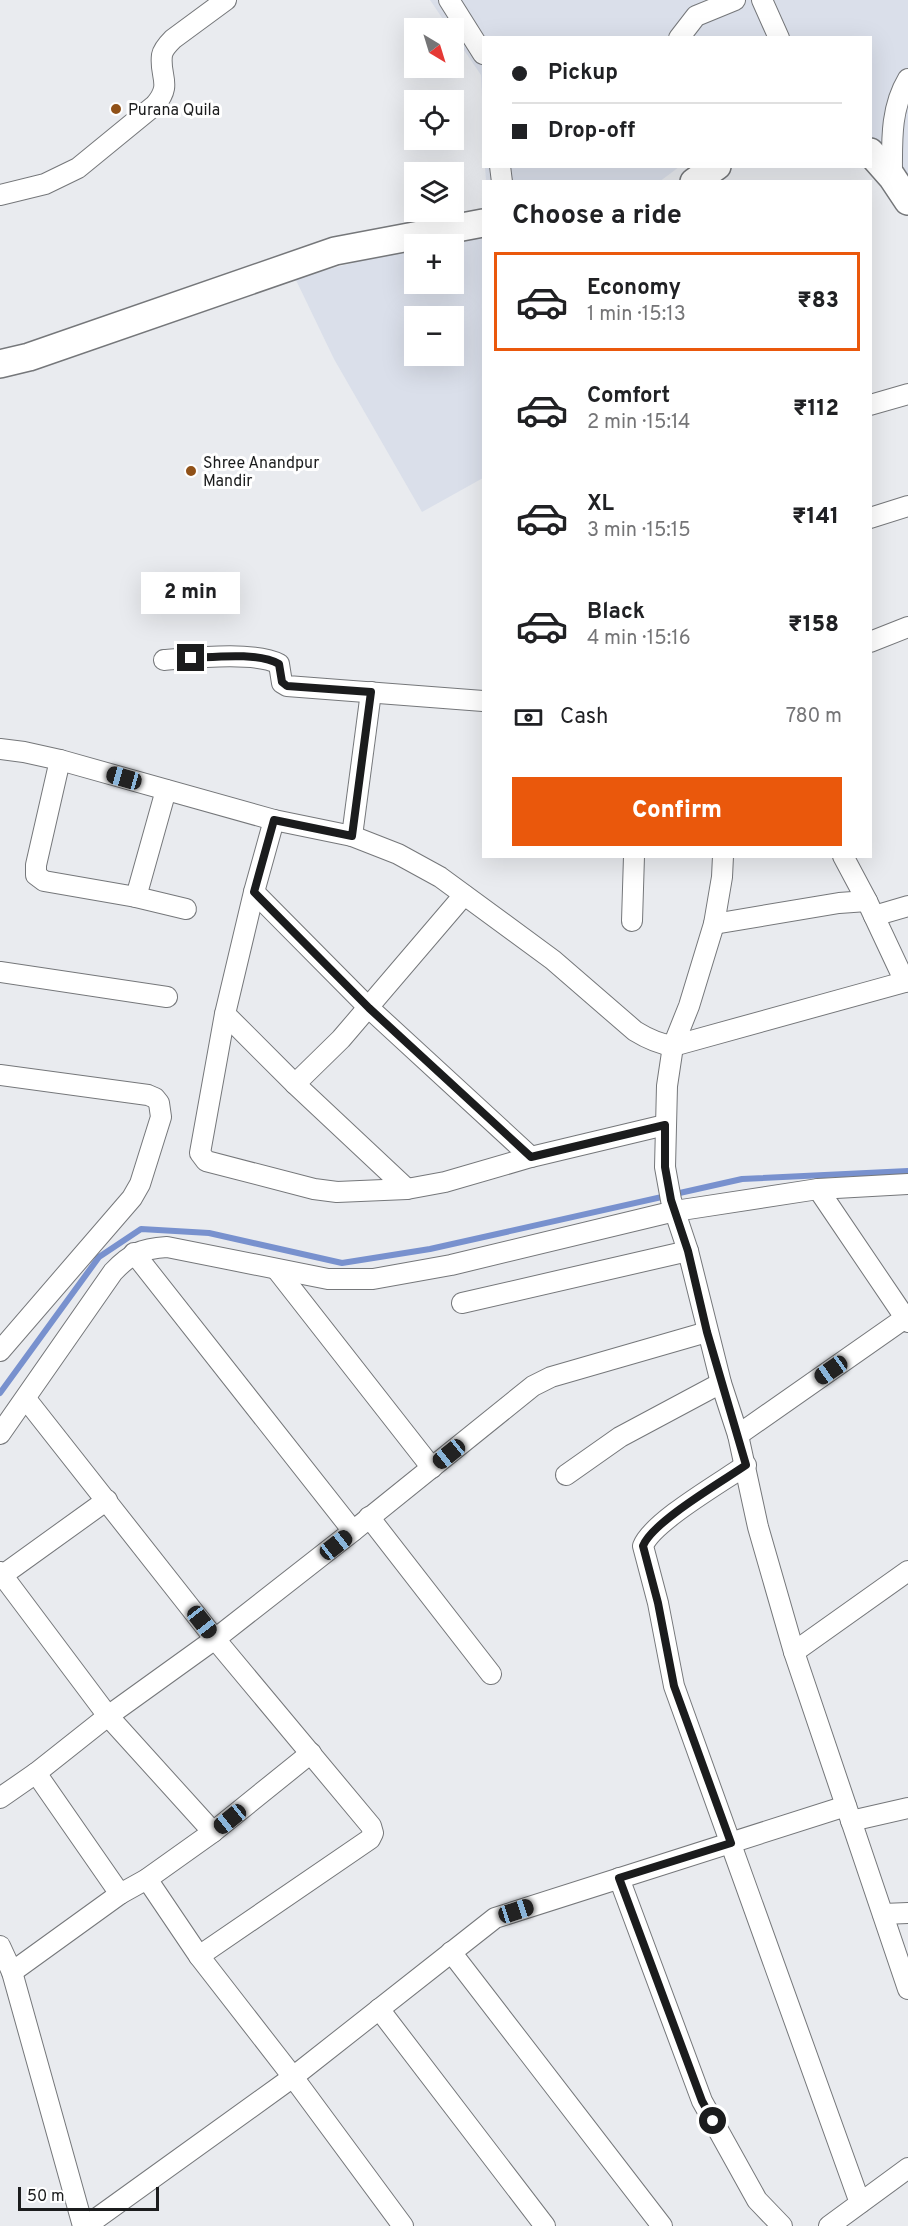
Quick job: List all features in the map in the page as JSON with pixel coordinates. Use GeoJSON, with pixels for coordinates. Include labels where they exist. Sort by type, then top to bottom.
{"type":"FeatureCollection","features":[{"type":"Feature","properties":{"kind":"street"},"geometry":{"type":"LineString","coordinates":[[0,195],[45,184],[70,173],[155,105],[164,92],[162,55],[168,45],[226,0]]}},
{"type":"Feature","properties":{"kind":"street"},"geometry":{"type":"LineString","coordinates":[[449,0],[482,52]]}},
{"type":"Feature","properties":{"kind":"street"},"geometry":{"type":"LineString","coordinates":[[681,36],[696,16],[735,0]]}},
{"type":"Feature","properties":{"kind":"street"},"geometry":{"type":"LineString","coordinates":[[762,0],[779,36]]}},
{"type":"Feature","properties":{"kind":"street"},"geometry":{"type":"LineString","coordinates":[[892,177],[892,124],[899,95],[908,79]]}},
{"type":"Feature","properties":{"kind":"street"},"geometry":{"type":"LineString","coordinates":[[872,154],[892,177],[908,201]]}},
{"type":"Feature","properties":{"kind":"street"},"geometry":{"type":"LineString","coordinates":[[697,180],[714,168]]}},
{"type":"Feature","properties":{"kind":"street"},"geometry":{"type":"LineString","coordinates":[[4,360],[335,251],[482,223]]}},
{"type":"Feature","properties":{"kind":"street"},"geometry":{"type":"LineString","coordinates":[[872,404],[908,394]]}},
{"type":"Feature","properties":{"kind":"street"},"geometry":{"type":"LineString","coordinates":[[872,517],[908,506]]}},
{"type":"Feature","properties":{"kind":"street"},"geometry":{"type":"LineString","coordinates":[[872,641],[908,627]]}},
{"type":"Feature","properties":{"kind":"street"},"geometry":{"type":"LineString","coordinates":[[164,660],[241,657],[268,660],[279,664],[282,682],[287,686],[482,701]]}},
{"type":"Feature","properties":{"kind":"street"},"geometry":{"type":"LineString","coordinates":[[352,836],[371,692]]}},
{"type":"Feature","properties":{"kind":"street"},"geometry":{"type":"LineString","coordinates":[[0,749],[60,760],[274,820],[352,836],[398,854],[440,877],[553,960],[635,1031],[648,1039],[674,1046],[907,982],[844,858]]}},
{"type":"Feature","properties":{"kind":"street"},"geometry":{"type":"LineString","coordinates":[[60,760],[36,866],[36,875],[44,881],[136,897],[186,909]]}},
{"type":"Feature","properties":{"kind":"street"},"geometry":{"type":"LineString","coordinates":[[136,897],[166,790]]}},
{"type":"Feature","properties":{"kind":"street"},"geometry":{"type":"LineString","coordinates":[[274,820],[225,1014],[200,1153],[206,1161],[338,1192],[407,1189],[445,1182],[531,1157],[665,1125]]}},
{"type":"Feature","properties":{"kind":"street"},"geometry":{"type":"LineString","coordinates":[[632,921],[634,858]]}},
{"type":"Feature","properties":{"kind":"street"},"geometry":{"type":"LineString","coordinates":[[723,858],[714,924],[674,1046],[667,1086],[665,1167],[673,1206],[688,1251],[707,1332],[738,1434],[758,1527],[794,1652],[908,1989]]}},
{"type":"Feature","properties":{"kind":"street"},"geometry":{"type":"LineString","coordinates":[[254,892],[369,1008],[531,1157]]}},
{"type":"Feature","properties":{"kind":"street"},"geometry":{"type":"LineString","coordinates":[[295,1084],[369,1008],[464,895]]}},
{"type":"Feature","properties":{"kind":"street"},"geometry":{"type":"LineString","coordinates":[[714,924],[838,903],[870,908],[908,906]]}},
{"type":"Feature","properties":{"kind":"street"},"geometry":{"type":"LineString","coordinates":[[0,972],[167,997]]}},
{"type":"Feature","properties":{"kind":"street"},"geometry":{"type":"LineString","coordinates":[[225,1014],[295,1084],[407,1189]]}},
{"type":"Feature","properties":{"kind":"street"},"geometry":{"type":"LineString","coordinates":[[0,1075],[148,1095],[155,1098],[161,1110],[140,1184],[132,1198],[0,1350]]}},
{"type":"Feature","properties":{"kind":"street"},"geometry":{"type":"LineString","coordinates":[[0,1434],[113,1272],[134,1253],[167,1247],[328,1279],[373,1279],[513,1251],[673,1206],[818,1189],[908,1184]]}},
{"type":"Feature","properties":{"kind":"street"},"geometry":{"type":"LineString","coordinates":[[738,1434],[907,1319],[818,1189]]}},
{"type":"Feature","properties":{"kind":"street"},"geometry":{"type":"LineString","coordinates":[[462,1303],[688,1251]]}},
{"type":"Feature","properties":{"kind":"street"},"geometry":{"type":"LineString","coordinates":[[134,1253],[354,1531]]}},
{"type":"Feature","properties":{"kind":"street"},"geometry":{"type":"LineString","coordinates":[[277,1270],[432,1468]]}},
{"type":"Feature","properties":{"kind":"street"},"geometry":{"type":"LineString","coordinates":[[0,1798],[215,1639],[354,1531],[533,1386],[550,1377],[707,1332]]}},
{"type":"Feature","properties":{"kind":"street"},"geometry":{"type":"LineString","coordinates":[[566,1475],[620,1437],[721,1383]]}},
{"type":"Feature","properties":{"kind":"street"},"geometry":{"type":"LineString","coordinates":[[26,1399],[215,1639],[371,1826],[373,1833],[370,1839],[199,1956]]}},
{"type":"Feature","properties":{"kind":"street"},"geometry":{"type":"LineString","coordinates":[[746,1465],[661,1523],[646,1538],[643,1546],[658,1603],[674,1686],[731,1843],[857,2213]]}},
{"type":"Feature","properties":{"kind":"street"},"geometry":{"type":"LineString","coordinates":[[107,1500],[1,1575],[108,1716],[213,1832]]}},
{"type":"Feature","properties":{"kind":"street"},"geometry":{"type":"LineString","coordinates":[[369,1517],[491,1674]]}},
{"type":"Feature","properties":{"kind":"street"},"geometry":{"type":"LineString","coordinates":[[794,1652],[908,1570]]}},
{"type":"Feature","properties":{"kind":"street"},"geometry":{"type":"LineString","coordinates":[[12,1972],[120,1894],[147,1879],[213,1832],[310,1753]]}},
{"type":"Feature","properties":{"kind":"street"},"geometry":{"type":"LineString","coordinates":[[36,1773],[120,1894]]}},
{"type":"Feature","properties":{"kind":"street"},"geometry":{"type":"LineString","coordinates":[[0,1946],[12,1972],[84,2226],[293,2077],[495,1918],[731,1843],[849,1814],[908,1808]]}},
{"type":"Feature","properties":{"kind":"street"},"geometry":{"type":"LineString","coordinates":[[619,1878],[702,2101],[757,2200],[782,2226]]}},
{"type":"Feature","properties":{"kind":"street"},"geometry":{"type":"LineString","coordinates":[[147,1879],[199,1956],[293,2077],[403,2226]]}},
{"type":"Feature","properties":{"kind":"street"},"geometry":{"type":"LineString","coordinates":[[883,1914],[908,1913]]}},
{"type":"Feature","properties":{"kind":"street"},"geometry":{"type":"LineString","coordinates":[[451,1952],[662,2226]]}},
{"type":"Feature","properties":{"kind":"street"},"geometry":{"type":"LineString","coordinates":[[379,2009],[545,2226]]}},
{"type":"Feature","properties":{"kind":"street"},"geometry":{"type":"LineString","coordinates":[[829,2226],[857,2213],[908,2168]]}},
{"type":"Feature","properties":{"kind":"shaded area"},"geometry":{"type":"Polygon","coordinates":[[[430,0],[908,0],[908,193],[872,139],[872,36],[482,36],[482,96],[481,75],[464,50],[464,18],[442,18],[430,0]]]}},
{"type":"Feature","properties":{"kind":"shaded area"},"geometry":{"type":"Polygon","coordinates":[[[485,168],[678,168],[662,180],[486,180],[485,168]]]}},
{"type":"Feature","properties":{"kind":"shaded area"},"geometry":{"type":"Polygon","coordinates":[[[482,236],[482,479],[422,512],[334,359],[295,278],[404,250],[404,294],[464,294],[464,239],[482,236]]]}},
{"type":"Feature","properties":{"kind":"waterway"},"geometry":{"type":"LineString","coordinates":[[0,1393],[99,1257],[141,1229],[209,1233],[342,1263],[430,1249],[742,1179],[908,1171]]}},
{"type":"Feature","properties":{"kind":"place","name":"Purana Quila"},"geometry":{"type":"Point","coordinates":[116,109]}},
{"type":"Feature","properties":{"kind":"place","name":"Shree Anandpur Mandir"},"geometry":{"type":"Point","coordinates":[191,471]}},
{"type":"Feature","properties":{"kind":"route"},"geometry":{"type":"LineString","coordinates":[[191,658],[241,657],[268,660],[279,664],[282,682],[287,686],[371,692],[352,836],[274,820],[254,892],[369,1008],[531,1157],[665,1125],[665,1167],[671,1200],[688,1251],[707,1332],[746,1465],[661,1523],[646,1538],[643,1546],[658,1603],[674,1686],[731,1843],[619,1878],[702,2101],[713,2121]]}}]}
